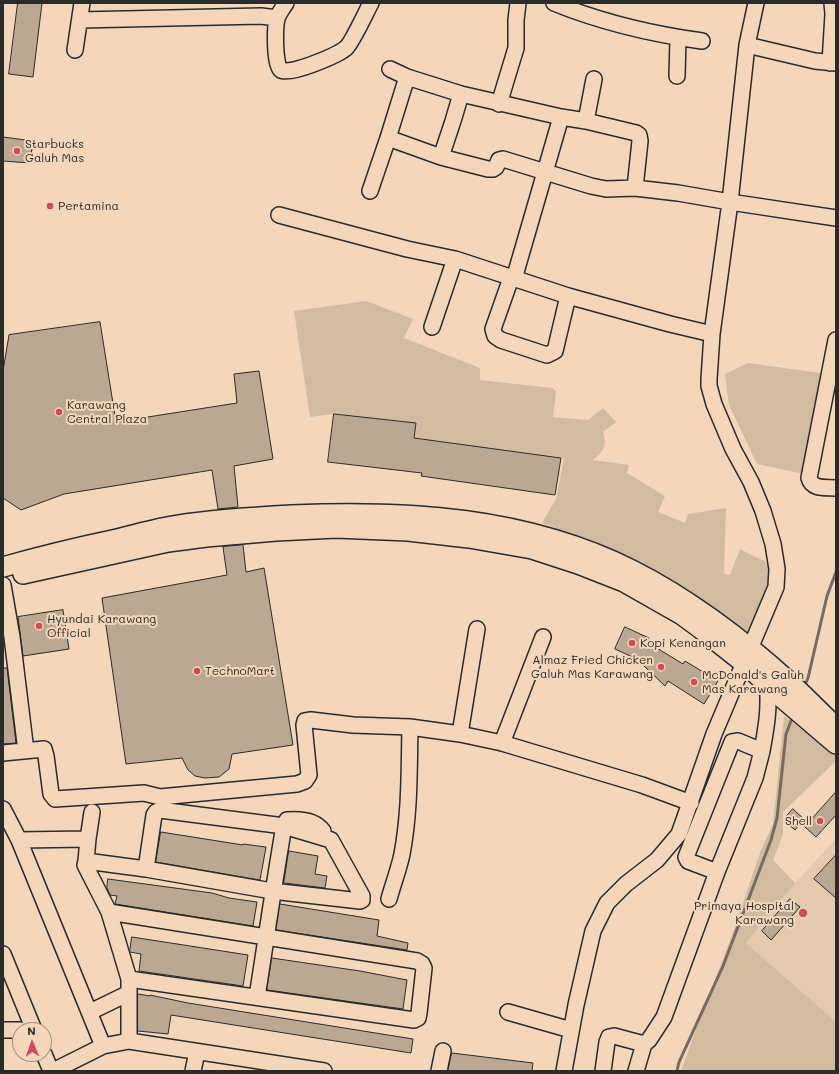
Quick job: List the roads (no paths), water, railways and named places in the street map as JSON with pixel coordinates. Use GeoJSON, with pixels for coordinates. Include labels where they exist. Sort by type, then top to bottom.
{"type":"FeatureCollection","features":[{"type":"Feature","properties":{"kind":"main road"},"geometry":{"type":"LineString","coordinates":[[3,566],[161,529],[206,521],[250,517],[341,514],[418,515],[536,533],[585,550],[632,570],[668,591],[709,618],[747,656],[767,684],[782,698],[816,718],[836,727]]}},
{"type":"Feature","properties":{"kind":"main road"},"geometry":{"type":"LineString","coordinates":[[3,578],[168,542],[276,530],[336,528],[436,534],[532,549],[578,564],[624,582],[686,618],[786,680],[836,744]]}},
{"type":"Feature","properties":{"kind":"street"},"geometry":{"type":"LineString","coordinates":[[75,50],[82,3]]}},
{"type":"Feature","properties":{"kind":"street"},"geometry":{"type":"LineString","coordinates":[[286,3],[277,18],[276,50],[277,64],[280,70],[290,71],[322,60],[340,52],[347,47],[371,3]]}},
{"type":"Feature","properties":{"kind":"street"},"geometry":{"type":"LineString","coordinates":[[499,104],[516,48],[516,20],[518,3]]}},
{"type":"Feature","properties":{"kind":"street"},"geometry":{"type":"LineString","coordinates":[[554,3],[607,22],[678,38],[702,41]]}},
{"type":"Feature","properties":{"kind":"street"},"geometry":{"type":"LineString","coordinates":[[564,1071],[571,1030],[593,931],[607,903],[626,884],[657,860],[679,834],[714,734],[776,587],[777,569],[773,544],[763,511],[751,482],[733,449],[714,404],[709,386],[712,334],[730,202],[747,45],[756,3]]}},
{"type":"Feature","properties":{"kind":"street"},"geometry":{"type":"LineString","coordinates":[[80,20],[261,9],[277,18]]}},
{"type":"Feature","properties":{"kind":"street"},"geometry":{"type":"LineString","coordinates":[[747,45],[815,61],[833,63],[834,10]]}},
{"type":"Feature","properties":{"kind":"street"},"geometry":{"type":"LineString","coordinates":[[677,76],[678,38]]}},
{"type":"Feature","properties":{"kind":"street"},"geometry":{"type":"LineString","coordinates":[[390,69],[407,77],[499,104],[586,121],[636,133],[639,135],[640,141],[635,188]]}},
{"type":"Feature","properties":{"kind":"street"},"geometry":{"type":"LineString","coordinates":[[370,191],[407,77]]}},
{"type":"Feature","properties":{"kind":"street"},"geometry":{"type":"LineString","coordinates":[[586,121],[594,79]]}},
{"type":"Feature","properties":{"kind":"street"},"geometry":{"type":"LineString","coordinates":[[441,157],[461,94]]}},
{"type":"Feature","properties":{"kind":"street"},"geometry":{"type":"LineString","coordinates":[[561,117],[546,171],[512,278],[493,329],[495,336],[500,340],[547,355],[555,351],[568,296]]}},
{"type":"Feature","properties":{"kind":"street"},"geometry":{"type":"LineString","coordinates":[[388,138],[441,157],[493,169],[496,167],[499,160],[503,159],[591,186],[606,189],[635,188],[678,193],[836,218]]}},
{"type":"Feature","properties":{"kind":"street"},"geometry":{"type":"LineString","coordinates":[[279,215],[407,249],[455,260],[568,296],[712,334]]}},
{"type":"Feature","properties":{"kind":"street"},"geometry":{"type":"LineString","coordinates":[[432,328],[455,260]]}},
{"type":"Feature","properties":{"kind":"street"},"geometry":{"type":"LineString","coordinates":[[836,340],[809,478],[810,484],[813,486],[836,488]]}},
{"type":"Feature","properties":{"kind":"street"},"geometry":{"type":"LineString","coordinates":[[3,585],[12,637],[25,743]]}},
{"type":"Feature","properties":{"kind":"street"},"geometry":{"type":"LineString","coordinates":[[460,734],[477,629]]}},
{"type":"Feature","properties":{"kind":"street"},"geometry":{"type":"LineString","coordinates":[[502,743],[543,637]]}},
{"type":"Feature","properties":{"kind":"street"},"geometry":{"type":"LineString","coordinates":[[636,1071],[644,1044],[649,1040],[664,1017],[717,872],[755,778],[768,721],[769,697],[767,684]]}},
{"type":"Feature","properties":{"kind":"street"},"geometry":{"type":"LineString","coordinates":[[3,753],[44,750],[51,794],[55,799],[144,793],[160,796],[297,784],[305,781],[309,775],[304,725],[305,722],[311,720],[353,725],[410,727],[460,734],[502,743],[642,784],[691,803]]}},
{"type":"Feature","properties":{"kind":"street"},"geometry":{"type":"LineString","coordinates":[[389,898],[402,855],[407,815],[410,785],[410,727]]}},
{"type":"Feature","properties":{"kind":"street"},"geometry":{"type":"LineString","coordinates":[[717,872],[688,861],[686,858],[732,742],[738,741],[762,751]]}},
{"type":"Feature","properties":{"kind":"street"},"geometry":{"type":"LineString","coordinates":[[3,808],[19,840],[104,1046]]}},
{"type":"Feature","properties":{"kind":"street"},"geometry":{"type":"LineString","coordinates":[[86,861],[146,869],[272,891],[362,900],[362,896],[331,840],[284,826],[160,810],[154,815],[146,869]]}},
{"type":"Feature","properties":{"kind":"street"},"geometry":{"type":"LineString","coordinates":[[92,812],[85,865],[109,912],[129,986],[130,1041]]}},
{"type":"Feature","properties":{"kind":"street"},"geometry":{"type":"LineString","coordinates":[[257,997],[267,937],[272,891],[284,826]]}},
{"type":"Feature","properties":{"kind":"street"},"geometry":{"type":"LineString","coordinates":[[19,840],[88,839]]}},
{"type":"Feature","properties":{"kind":"street"},"geometry":{"type":"LineString","coordinates":[[90,1012],[129,986],[257,997],[414,1020],[418,1018],[419,1013],[424,968],[422,964],[417,962],[109,912]]}},
{"type":"Feature","properties":{"kind":"street"},"geometry":{"type":"LineString","coordinates":[[3,954],[6,970],[24,1022]]}},
{"type":"Feature","properties":{"kind":"street"},"geometry":{"type":"LineString","coordinates":[[508,1012],[571,1030]]}},
{"type":"Feature","properties":{"kind":"street"},"geometry":{"type":"LineString","coordinates":[[603,1071],[609,1037],[614,1036],[644,1044]]}},
{"type":"Feature","properties":{"kind":"street"},"geometry":{"type":"LineString","coordinates":[[52,1071],[104,1046],[130,1041],[324,1071]]}},
{"type":"Feature","properties":{"kind":"street"},"geometry":{"type":"LineString","coordinates":[[439,1071],[443,1051]]}},
{"type":"Feature","properties":{"kind":"street"},"geometry":{"type":"LineString","coordinates":[[193,1071],[197,1052]]}},
{"type":"Feature","properties":{"kind":"waterway"},"geometry":{"type":"LineString","coordinates":[[804,687],[808,678],[827,596],[836,572]]}},
{"type":"Feature","properties":{"kind":"waterway"},"geometry":{"type":"LineString","coordinates":[[677,1071],[679,1062],[723,966],[771,840],[777,818],[786,734],[793,716]]}},
{"type":"Feature","properties":{"kind":"place","name":"Starbucks Galuh Mas"},"geometry":{"type":"Point","coordinates":[17,151]}},
{"type":"Feature","properties":{"kind":"place","name":"Pertamina"},"geometry":{"type":"Point","coordinates":[50,206]}},
{"type":"Feature","properties":{"kind":"place","name":"Karawang Central Plaza"},"geometry":{"type":"Point","coordinates":[59,412]}},
{"type":"Feature","properties":{"kind":"place","name":"Hyundai Karawang Official"},"geometry":{"type":"Point","coordinates":[39,626]}},
{"type":"Feature","properties":{"kind":"place","name":"Kopi Kenangan"},"geometry":{"type":"Point","coordinates":[632,643]}},
{"type":"Feature","properties":{"kind":"place","name":"Almaz Fried Chicken Galuh Mas Karawang"},"geometry":{"type":"Point","coordinates":[661,667]}},
{"type":"Feature","properties":{"kind":"place","name":"TechnoMart"},"geometry":{"type":"Point","coordinates":[197,671]}},
{"type":"Feature","properties":{"kind":"place","name":"McDonald's Galuh Mas Karawang"},"geometry":{"type":"Point","coordinates":[694,682]}},
{"type":"Feature","properties":{"kind":"place","name":"Shell"},"geometry":{"type":"Point","coordinates":[820,821]}},
{"type":"Feature","properties":{"kind":"place","name":"Primaya Hospital Karawang"},"geometry":{"type":"Point","coordinates":[803,913]}}]}
